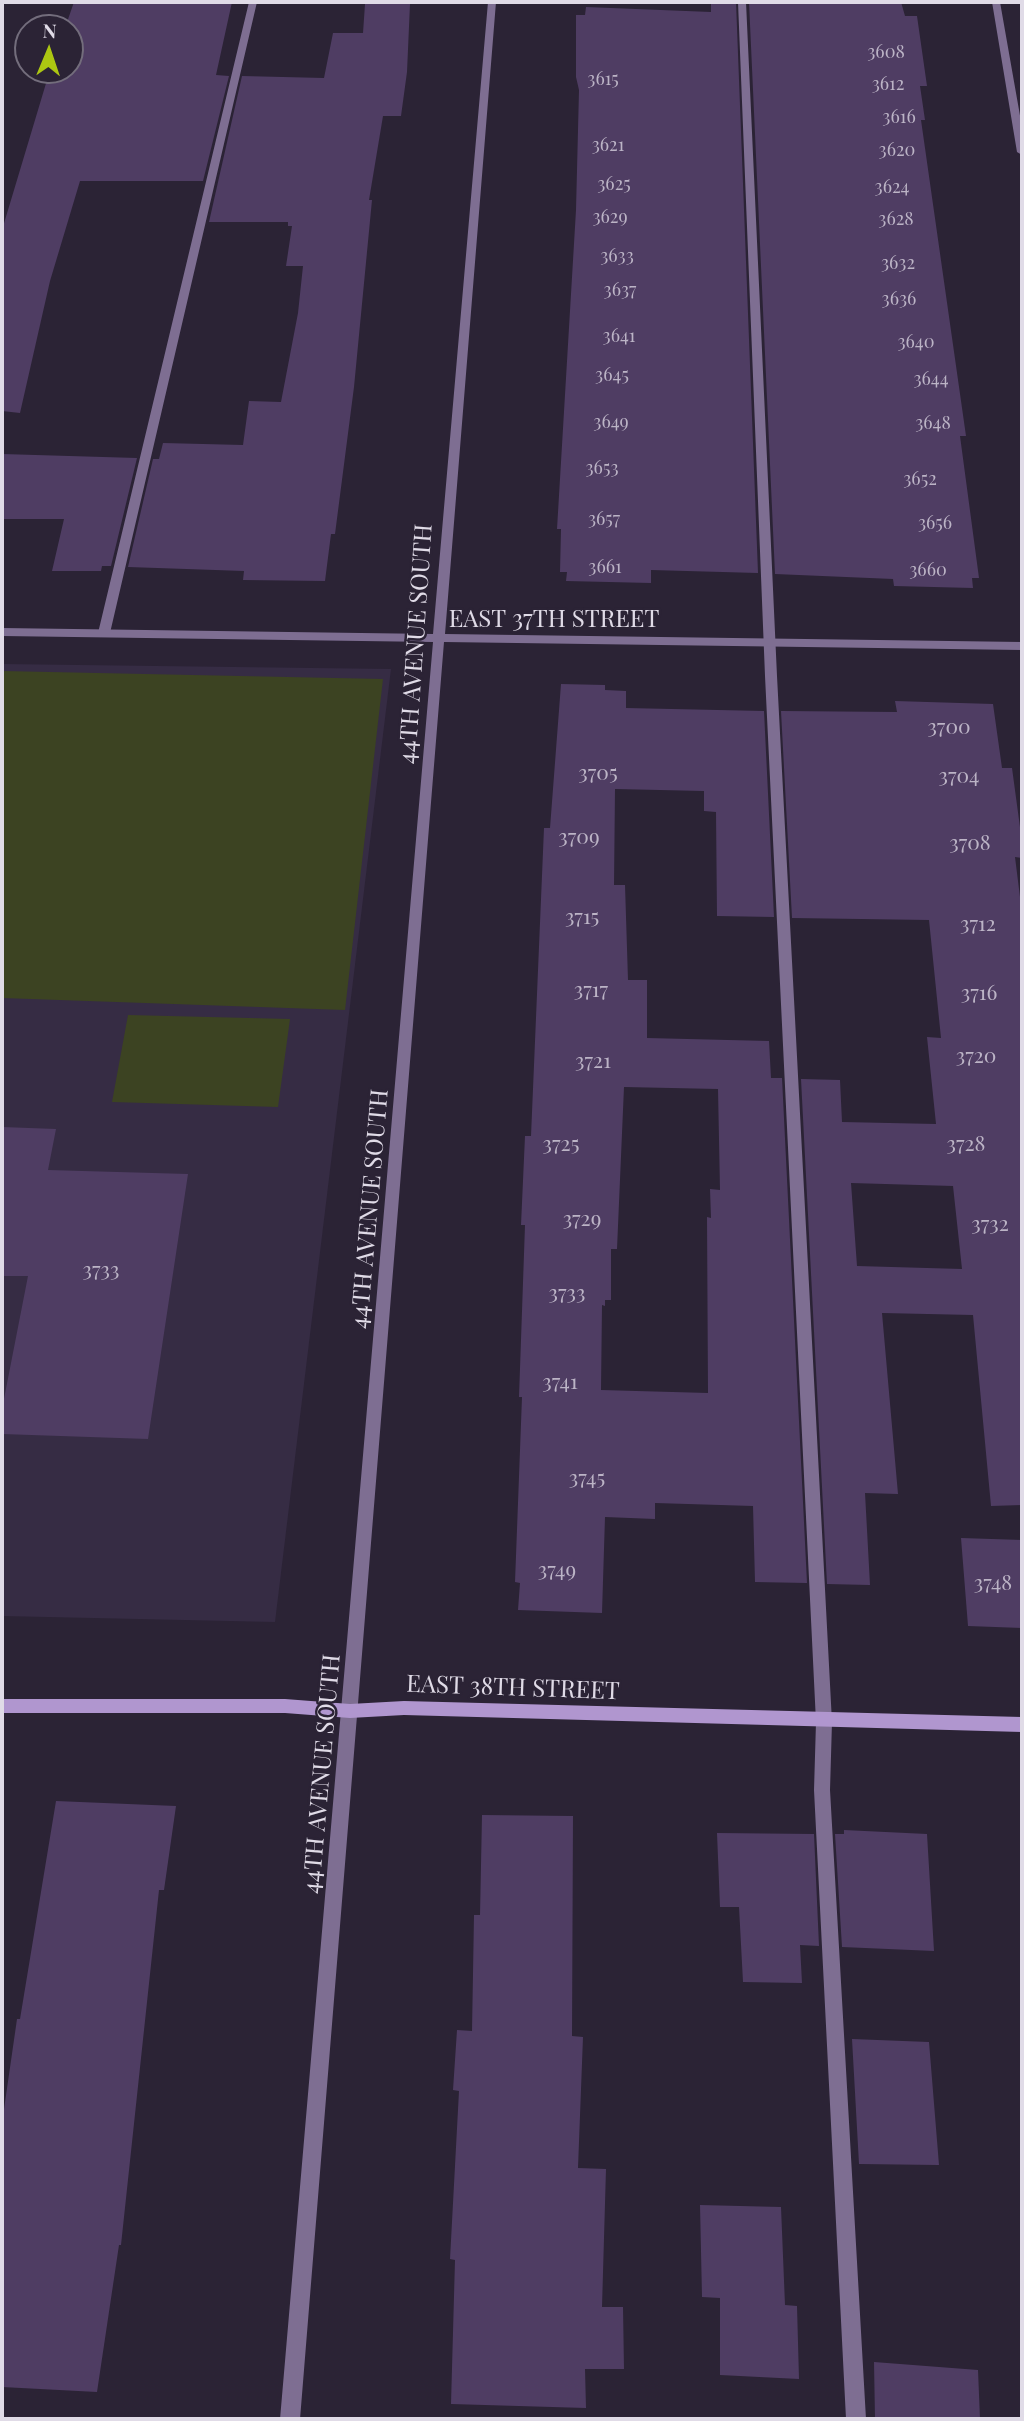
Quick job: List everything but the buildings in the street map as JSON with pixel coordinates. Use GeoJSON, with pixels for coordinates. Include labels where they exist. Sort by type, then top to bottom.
{"type":"FeatureCollection","features":[{"type":"Feature","properties":{"kind":"street"},"geometry":{"type":"LineString","coordinates":[[104,633],[253,2]]}},
{"type":"Feature","properties":{"kind":"street","name":"44TH AVENUE SOUTH"},"geometry":{"type":"LineString","coordinates":[[290,2419],[492,2]]}},
{"type":"Feature","properties":{"kind":"street"},"geometry":{"type":"LineString","coordinates":[[742,2],[770,641],[824,1722],[822,1790],[856,2419]]}},
{"type":"Feature","properties":{"kind":"street"},"geometry":{"type":"LineString","coordinates":[[996,2],[1022,152]]}},
{"type":"Feature","properties":{"kind":"street","name":"EAST 37TH STREET"},"geometry":{"type":"LineString","coordinates":[[2,632],[1022,646]]}},
{"type":"Feature","properties":{"kind":"street","name":"EAST 38TH STREET"},"geometry":{"type":"LineString","coordinates":[[2,1706],[285,1706],[350,1712],[404,1708],[824,1722],[1022,1725]]}},
{"type":"Feature","properties":{"kind":"shaded area"},"geometry":{"type":"Polygon","coordinates":[[[2,664],[391,669],[275,1622],[2,1616],[2,664]]]}},
{"type":"Feature","properties":{"kind":"green space"},"geometry":{"type":"Polygon","coordinates":[[[2,671],[383,679],[345,1010],[2,998],[2,671]]]}},
{"type":"Feature","properties":{"kind":"green space"},"geometry":{"type":"Polygon","coordinates":[[[128,1015],[290,1019],[278,1107],[112,1102],[128,1015]]]}}]}
